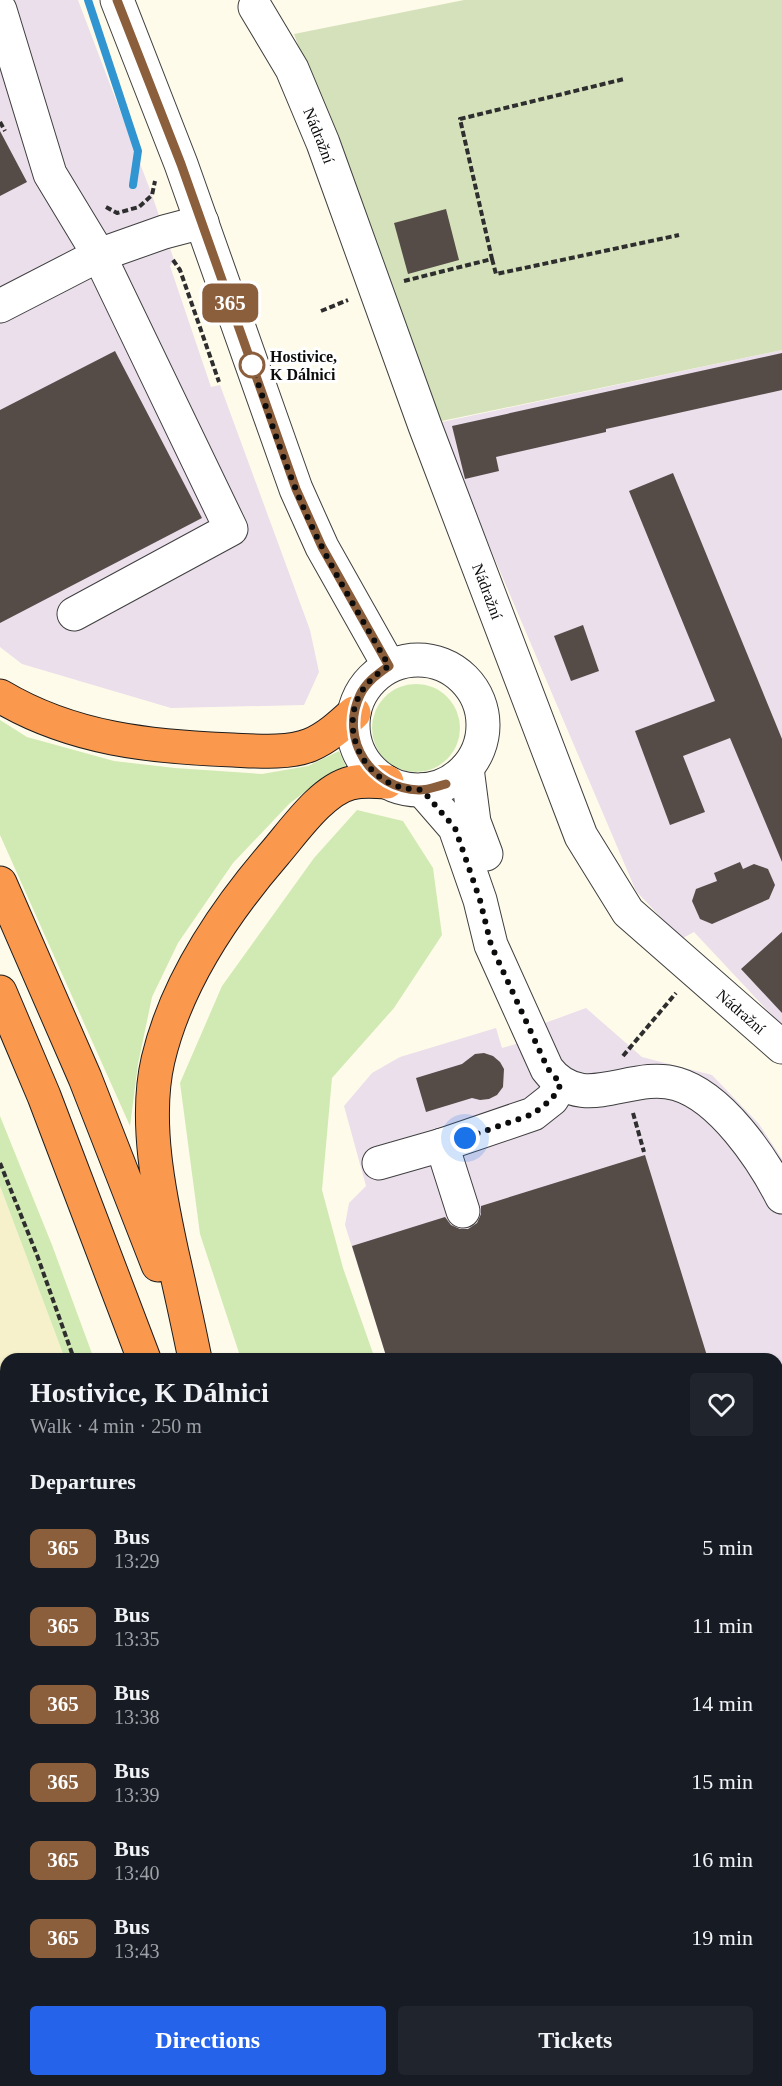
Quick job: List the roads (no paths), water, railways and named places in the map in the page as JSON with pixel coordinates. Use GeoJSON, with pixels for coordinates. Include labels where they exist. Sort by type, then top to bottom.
{"type":"FeatureCollection","features":[{"type":"Feature","properties":{"kind":"highway"},"geometry":{"type":"LineString","coordinates":[[0,696],[20,708],[64,726],[127,743],[194,749],[269,752],[308,746],[338,728],[354,713]]}},
{"type":"Feature","properties":{"kind":"highway"},"geometry":{"type":"LineString","coordinates":[[193,1353],[157,1184],[152,1112],[158,1060],[164,1040],[178,999],[208,944],[256,875],[306,817],[320,801],[349,783],[387,782]]}},
{"type":"Feature","properties":{"kind":"highway"},"geometry":{"type":"LineString","coordinates":[[0,883],[85,1078],[192,1353]]}},
{"type":"Feature","properties":{"kind":"highway"},"geometry":{"type":"LineString","coordinates":[[0,993],[44,1096],[142,1353]]}},
{"type":"Feature","properties":{"kind":"street"},"geometry":{"type":"LineString","coordinates":[[117,0],[202,222],[296,489],[322,547],[389,666]]}},
{"type":"Feature","properties":{"kind":"street","name":"Nádražní"},"geometry":{"type":"LineString","coordinates":[[255,7],[292,69],[323,143],[425,426],[581,836],[628,912],[782,1047]]}},
{"type":"Feature","properties":{"kind":"street"},"geometry":{"type":"LineString","coordinates":[[0,10],[50,174],[99,255],[231,529],[74,614]]}},
{"type":"Feature","properties":{"kind":"street"},"geometry":{"type":"LineString","coordinates":[[0,306],[99,255],[164,232],[202,222]]}},
{"type":"Feature","properties":{"kind":"street"},"geometry":{"type":"LineString","coordinates":[[408,660],[428,660],[447,666],[464,678],[476,694],[482,713],[483,733],[477,752],[467,768],[446,784],[422,790],[404,788],[387,782],[370,770],[359,753],[353,733],[354,713],[360,693],[372,678],[389,666],[408,660]]}},
{"type":"Feature","properties":{"kind":"street"},"geometry":{"type":"LineString","coordinates":[[467,768],[474,822],[487,855],[480,900]]}},
{"type":"Feature","properties":{"kind":"street"},"geometry":{"type":"LineString","coordinates":[[422,790],[455,828],[480,900],[491,945],[548,1069],[561,1084],[580,1091],[596,1092],[626,1084],[656,1081],[677,1084],[697,1094],[718,1110],[745,1139],[770,1173],[782,1197]]}},
{"type":"Feature","properties":{"kind":"street"},"geometry":{"type":"LineString","coordinates":[[379,1163],[442,1145],[533,1114],[552,1099],[561,1084]]}},
{"type":"Feature","properties":{"kind":"street"},"geometry":{"type":"LineString","coordinates":[[442,1145],[463,1211]]}},
{"type":"Feature","properties":{"kind":"waterway"},"geometry":{"type":"LineString","coordinates":[[88,0],[138,151],[133,185]]}},
{"type":"Feature","properties":{"kind":"place","name":"Hostivice, K Dálnici"},"geometry":{"type":"Point","coordinates":[252,365]}}]}
